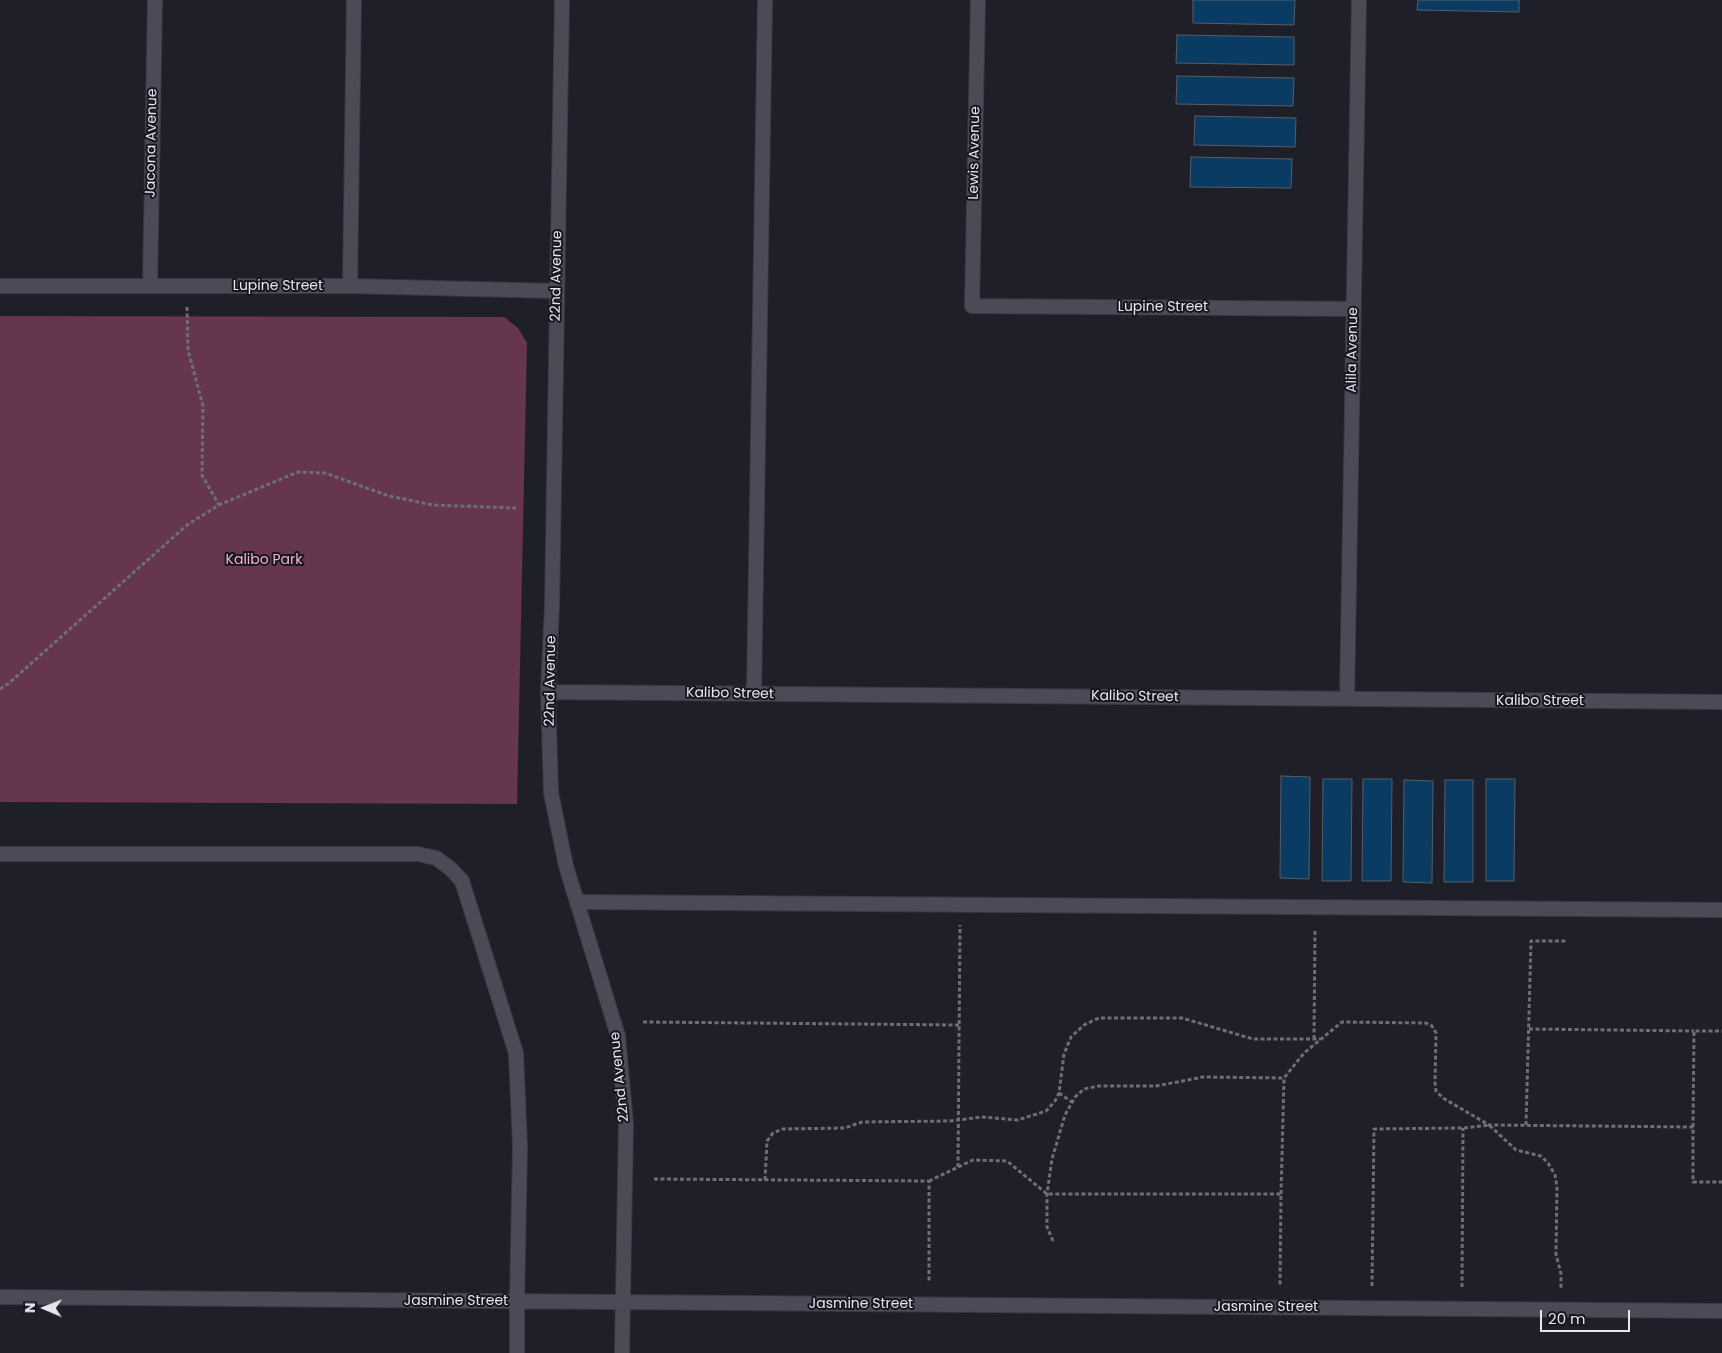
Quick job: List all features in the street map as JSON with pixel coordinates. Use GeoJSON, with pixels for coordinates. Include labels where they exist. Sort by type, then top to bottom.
{"type":"FeatureCollection","features":[{"type":"Feature","properties":{"kind":"street","name":"Jacona Avenue"},"geometry":{"type":"LineString","coordinates":[[150,286],[154,0]]}},
{"type":"Feature","properties":{"kind":"street"},"geometry":{"type":"LineString","coordinates":[[350,286],[354,0]]}},
{"type":"Feature","properties":{"kind":"street","name":"22nd Avenue"},"geometry":{"type":"LineString","coordinates":[[562,0],[552,606],[548,692],[551,793],[566,866],[618,1036],[626,1124],[622,1353]]}},
{"type":"Feature","properties":{"kind":"street"},"geometry":{"type":"LineString","coordinates":[[754,694],[765,0]]}},
{"type":"Feature","properties":{"kind":"street","name":"Lewis Avenue"},"geometry":{"type":"LineString","coordinates":[[972,306],[978,0]]}},
{"type":"Feature","properties":{"kind":"street","name":"Alila Avenue"},"geometry":{"type":"LineString","coordinates":[[1347,699],[1359,0]]}},
{"type":"Feature","properties":{"kind":"street","name":"Lupine Street"},"geometry":{"type":"LineString","coordinates":[[0,286],[350,286],[556,291]]}},
{"type":"Feature","properties":{"kind":"street","name":"Lupine Street"},"geometry":{"type":"LineString","coordinates":[[972,306],[1354,309]]}},
{"type":"Feature","properties":{"kind":"street","name":"Kalibo Street"},"geometry":{"type":"LineString","coordinates":[[548,692],[1722,702]]}},
{"type":"Feature","properties":{"kind":"street"},"geometry":{"type":"LineString","coordinates":[[0,854],[418,854],[436,858],[451,869],[462,881],[516,1053],[520,1146],[516,1353]]}},
{"type":"Feature","properties":{"kind":"street"},"geometry":{"type":"LineString","coordinates":[[577,902],[1722,910]]}},
{"type":"Feature","properties":{"kind":"street","name":"Jasmine Street"},"geometry":{"type":"LineString","coordinates":[[0,1297],[1722,1310]]}},
{"type":"Feature","properties":{"kind":"path"},"geometry":{"type":"LineString","coordinates":[[187,286],[188,350],[203,406],[202,475],[219,505]]}},
{"type":"Feature","properties":{"kind":"path"},"geometry":{"type":"LineString","coordinates":[[0,689],[8,684],[187,525],[219,505],[298,472],[325,473],[389,496],[433,506],[516,508]]}},
{"type":"Feature","properties":{"kind":"path"},"geometry":{"type":"LineString","coordinates":[[958,1167],[960,905]]}},
{"type":"Feature","properties":{"kind":"path"},"geometry":{"type":"LineString","coordinates":[[1314,1039],[1315,907]]}},
{"type":"Feature","properties":{"kind":"path"},"geometry":{"type":"LineString","coordinates":[[1526,1126],[1531,941],[1566,942]]}},
{"type":"Feature","properties":{"kind":"path"},"geometry":{"type":"LineString","coordinates":[[765,1180],[767,1141],[773,1133],[783,1129],[845,1128],[862,1122],[950,1121],[982,1117],[1018,1120],[1046,1111],[1059,1093],[1064,1054],[1071,1037],[1084,1025],[1099,1018],[1182,1018],[1253,1039],[1321,1039]]}},
{"type":"Feature","properties":{"kind":"path"},"geometry":{"type":"LineString","coordinates":[[643,1022],[959,1025]]}},
{"type":"Feature","properties":{"kind":"path"},"geometry":{"type":"LineString","coordinates":[[1280,1294],[1284,1078],[1304,1053],[1342,1022],[1426,1023],[1432,1026],[1436,1033],[1436,1091],[1443,1098],[1489,1125],[1516,1150],[1541,1156],[1548,1163],[1555,1175],[1557,1187],[1556,1254],[1561,1274],[1561,1296]]}},
{"type":"Feature","properties":{"kind":"path"},"geometry":{"type":"LineString","coordinates":[[1529,1029],[1722,1031]]}},
{"type":"Feature","properties":{"kind":"path"},"geometry":{"type":"LineString","coordinates":[[1694,1031],[1693,1182],[1722,1182]]}},
{"type":"Feature","properties":{"kind":"path"},"geometry":{"type":"LineString","coordinates":[[1053,1241],[1047,1227],[1047,1194],[1052,1159],[1065,1115],[1075,1097],[1084,1089],[1099,1086],[1156,1086],[1203,1077],[1284,1078]]}},
{"type":"Feature","properties":{"kind":"path"},"geometry":{"type":"LineString","coordinates":[[1059,1093],[1072,1102]]}},
{"type":"Feature","properties":{"kind":"path"},"geometry":{"type":"LineString","coordinates":[[1372,1294],[1374,1129],[1463,1128],[1489,1125],[1693,1127]]}},
{"type":"Feature","properties":{"kind":"path"},"geometry":{"type":"LineString","coordinates":[[1462,1295],[1463,1128]]}},
{"type":"Feature","properties":{"kind":"path"},"geometry":{"type":"LineString","coordinates":[[654,1179],[929,1181],[973,1160],[1006,1161],[1047,1194],[1281,1194]]}},
{"type":"Feature","properties":{"kind":"path"},"geometry":{"type":"LineString","coordinates":[[929,1181],[929,1290]]}},
{"type":"Feature","properties":{"kind":"green space","name":"Kalibo Park"},"geometry":{"type":"Polygon","coordinates":[[[0,316],[504,317],[518,328],[527,343],[517,804],[0,802],[0,316]]]}},
{"type":"Feature","properties":{"kind":"building"},"geometry":{"type":"Polygon","coordinates":[[[1193,0],[1295,0],[1294,25],[1193,23],[1193,0]]]}},
{"type":"Feature","properties":{"kind":"building"},"geometry":{"type":"Polygon","coordinates":[[[1418,0],[1519,0],[1519,12],[1417,10],[1418,0]]]}},
{"type":"Feature","properties":{"kind":"building"},"geometry":{"type":"Polygon","coordinates":[[[1177,35],[1294,37],[1294,65],[1176,63],[1177,35]]]}},
{"type":"Feature","properties":{"kind":"building"},"geometry":{"type":"Polygon","coordinates":[[[1177,76],[1294,78],[1293,106],[1176,104],[1177,76]]]}},
{"type":"Feature","properties":{"kind":"building"},"geometry":{"type":"Polygon","coordinates":[[[1195,116],[1296,118],[1295,147],[1194,145],[1195,116]]]}},
{"type":"Feature","properties":{"kind":"building"},"geometry":{"type":"Polygon","coordinates":[[[1191,157],[1292,159],[1291,188],[1190,187],[1191,157]]]}},
{"type":"Feature","properties":{"kind":"building"},"geometry":{"type":"Polygon","coordinates":[[[1281,776],[1310,777],[1309,879],[1280,878],[1281,776]]]}},
{"type":"Feature","properties":{"kind":"building"},"geometry":{"type":"Polygon","coordinates":[[[1323,779],[1352,779],[1351,881],[1322,881],[1323,779]]]}},
{"type":"Feature","properties":{"kind":"building"},"geometry":{"type":"Polygon","coordinates":[[[1363,779],[1392,779],[1391,881],[1362,881],[1363,779]]]}},
{"type":"Feature","properties":{"kind":"building"},"geometry":{"type":"Polygon","coordinates":[[[1486,779],[1515,779],[1514,881],[1486,881],[1486,779]]]}},
{"type":"Feature","properties":{"kind":"building"},"geometry":{"type":"Polygon","coordinates":[[[1404,780],[1433,781],[1432,883],[1403,882],[1404,780]]]}},
{"type":"Feature","properties":{"kind":"building"},"geometry":{"type":"Polygon","coordinates":[[[1445,780],[1473,780],[1473,882],[1444,882],[1445,780]]]}}]}
